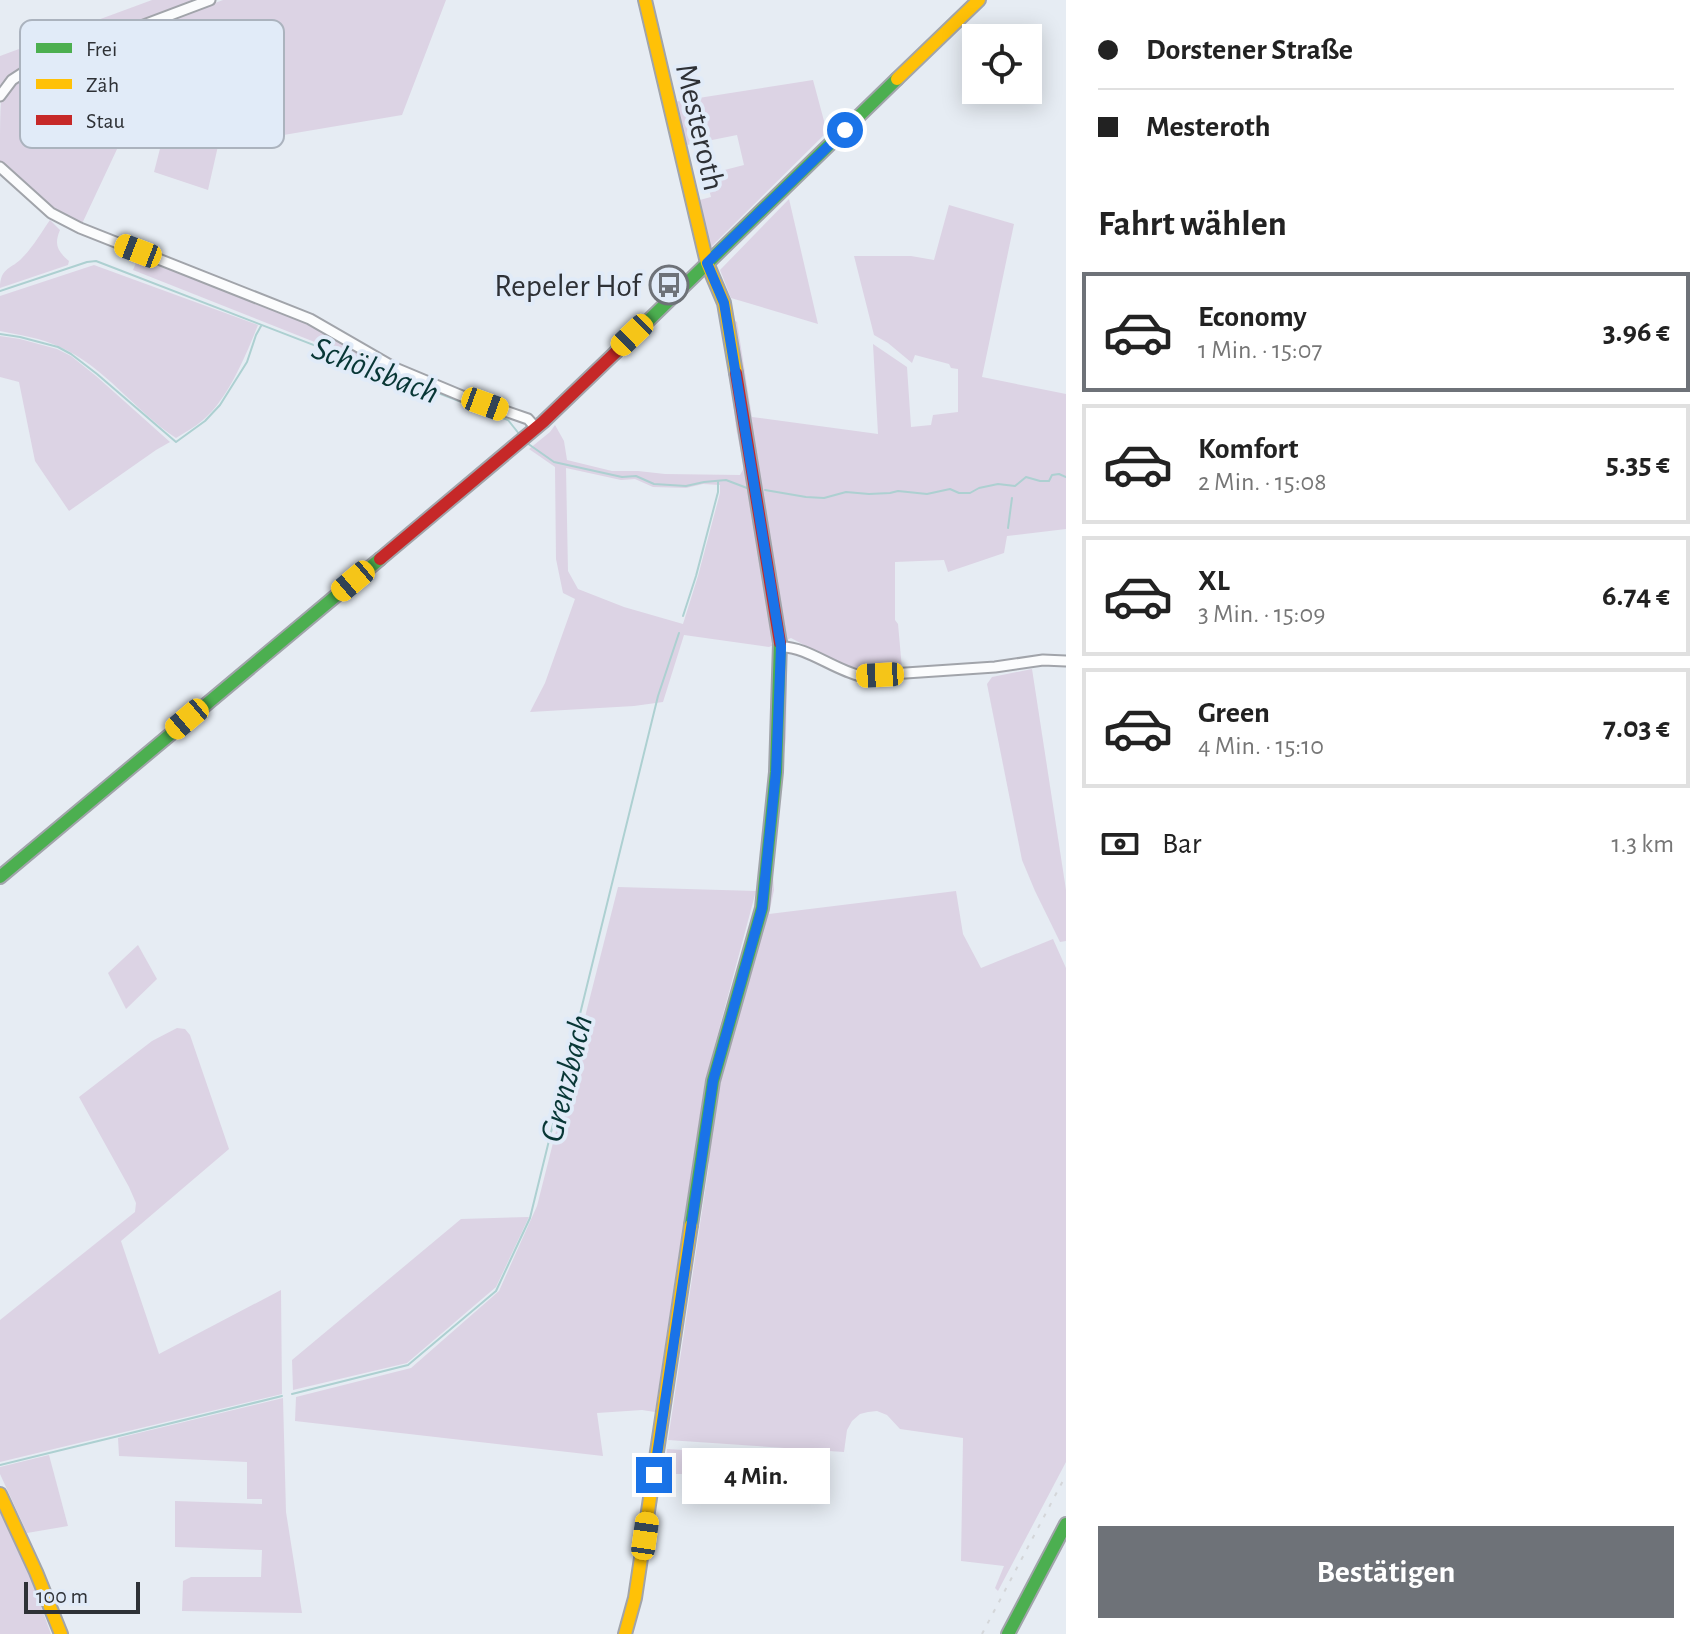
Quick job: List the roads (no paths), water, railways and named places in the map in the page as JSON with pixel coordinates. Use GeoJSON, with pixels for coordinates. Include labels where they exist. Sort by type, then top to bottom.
{"type":"FeatureCollection","features":[{"type":"Feature","properties":{"kind":"street"},"geometry":{"type":"LineString","coordinates":[[157,20],[210,0]]}},
{"type":"Feature","properties":{"kind":"street","name":"Mesteroth"},"geometry":{"type":"LineString","coordinates":[[625,1634],[635,1598],[713,1081],[762,908],[776,772],[781,647],[724,303],[707,263],[645,0]]}},
{"type":"Feature","properties":{"kind":"street"},"geometry":{"type":"LineString","coordinates":[[0,877],[527,435],[979,0]]}},
{"type":"Feature","properties":{"kind":"street"},"geometry":{"type":"LineString","coordinates":[[0,96],[20,75]]}},
{"type":"Feature","properties":{"kind":"street"},"geometry":{"type":"LineString","coordinates":[[0,167],[51,213],[80,228],[310,319],[395,368],[528,419],[527,435]]}},
{"type":"Feature","properties":{"kind":"street"},"geometry":{"type":"LineString","coordinates":[[781,647],[800,649],[845,673],[861,676],[995,667],[1043,660],[1066,661]]}},
{"type":"Feature","properties":{"kind":"street"},"geometry":{"type":"LineString","coordinates":[[0,1494],[61,1634]]}},
{"type":"Feature","properties":{"kind":"street"},"geometry":{"type":"LineString","coordinates":[[1008,1634],[1066,1524]]}},
{"type":"Feature","properties":{"kind":"waterway","name":"Schölsbach"},"geometry":{"type":"LineString","coordinates":[[0,291],[96,261],[508,420],[520,435]]}},
{"type":"Feature","properties":{"kind":"waterway"},"geometry":{"type":"LineString","coordinates":[[0,334],[58,347],[71,354],[176,442],[205,421],[220,405],[247,362],[261,326]]}},
{"type":"Feature","properties":{"kind":"waterway","name":"Schölsbach"},"geometry":{"type":"LineString","coordinates":[[527,443],[554,462],[622,477],[636,476],[654,484],[686,486],[726,480],[747,488]]}},
{"type":"Feature","properties":{"kind":"waterway","name":"Schölsbach"},"geometry":{"type":"LineString","coordinates":[[765,490],[824,498],[846,492],[927,494],[950,489],[970,493],[998,484],[1015,486],[1026,477],[1040,481],[1049,481],[1052,475],[1066,477]]}},
{"type":"Feature","properties":{"kind":"waterway","name":"Grenzbach"},"geometry":{"type":"LineString","coordinates":[[683,616],[718,492],[718,482]]}},
{"type":"Feature","properties":{"kind":"waterway"},"geometry":{"type":"LineString","coordinates":[[1008,528],[1012,498]]}},
{"type":"Feature","properties":{"kind":"waterway","name":"Grenzbach"},"geometry":{"type":"LineString","coordinates":[[292,1394],[408,1365],[496,1291],[530,1218],[658,696],[679,633]]}},
{"type":"Feature","properties":{"kind":"waterway","name":"Grenzbach"},"geometry":{"type":"LineString","coordinates":[[0,1465],[282,1396]]}},
{"type":"Feature","properties":{"kind":"railway"},"geometry":{"type":"LineString","coordinates":[[982,1634],[1066,1475]]}},
{"type":"Feature","properties":{"kind":"place","name":"Repeler Hof"},"geometry":{"type":"Point","coordinates":[669,285]}}]}
